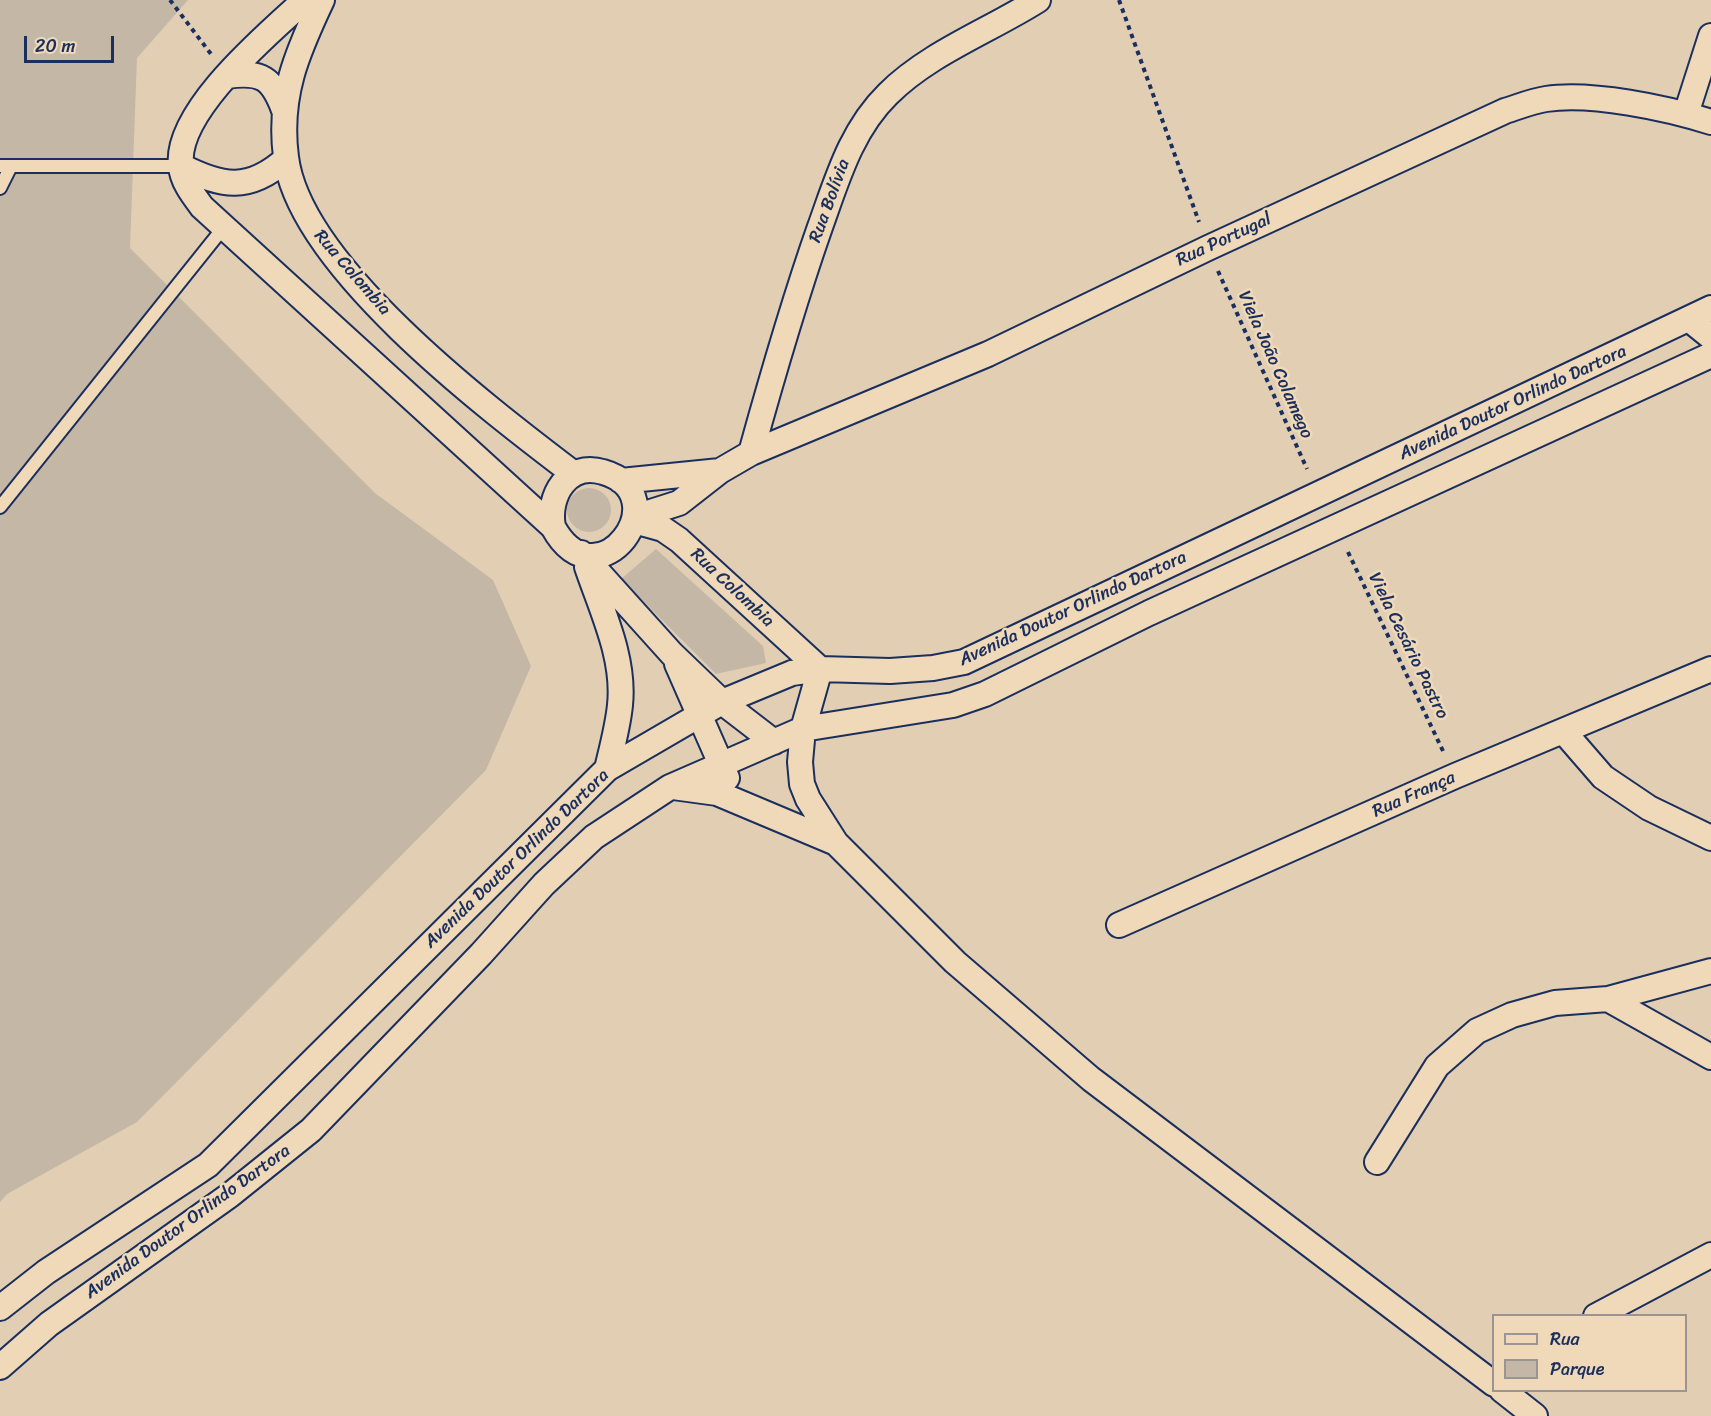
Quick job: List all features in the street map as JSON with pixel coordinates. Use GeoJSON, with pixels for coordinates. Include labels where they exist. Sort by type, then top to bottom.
{"type":"FeatureCollection","features":[{"type":"Feature","properties":{"kind":"street"},"geometry":{"type":"LineString","coordinates":[[305,0],[227,76],[201,107],[188,131],[182,150],[181,166],[191,194],[224,227],[553,527],[568,548],[583,556],[672,654],[722,702],[774,742]]}},
{"type":"Feature","properties":{"kind":"street","name":"Rua Colombia"},"geometry":{"type":"LineString","coordinates":[[322,0],[299,47],[290,76],[284,110],[286,159],[301,205],[315,232],[333,256],[386,313],[449,374],[494,413],[574,474]]}},
{"type":"Feature","properties":{"kind":"street","name":"Rua Bolívia"},"geometry":{"type":"LineString","coordinates":[[751,453],[795,298],[845,157],[870,114],[913,72],[1038,0]]}},
{"type":"Feature","properties":{"kind":"street"},"geometry":{"type":"LineString","coordinates":[[1686,114],[1711,36]]}},
{"type":"Feature","properties":{"kind":"street"},"geometry":{"type":"LineString","coordinates":[[227,76],[245,74],[268,80],[277,90],[284,110]]}},
{"type":"Feature","properties":{"kind":"street","name":"Rua Portugal"},"geometry":{"type":"LineString","coordinates":[[751,453],[988,354],[1208,248],[1505,111],[1545,99],[1584,97],[1686,114],[1711,122]]}},
{"type":"Feature","properties":{"kind":"street"},"geometry":{"type":"LineString","coordinates":[[181,166],[222,183],[240,183],[269,174],[286,159]]}},
{"type":"Feature","properties":{"kind":"street"},"geometry":{"type":"LineString","coordinates":[[1701,314],[1711,338]]}},
{"type":"Feature","properties":{"kind":"street","name":"Avenida Doutor Orlindo Dartora"},"geometry":{"type":"LineString","coordinates":[[0,1308],[46,1272],[208,1165],[607,769],[699,715],[722,702],[792,673],[820,669],[890,671],[933,668],[964,662],[1701,314]]}},
{"type":"Feature","properties":{"kind":"street","name":"Avenida Doutor Orlindo Dartora"},"geometry":{"type":"LineString","coordinates":[[0,1366],[49,1324],[230,1195],[311,1130],[394,1046],[552,876],[594,837],[670,787],[803,729],[953,705],[985,694],[1149,613],[1711,355]]}},
{"type":"Feature","properties":{"kind":"street"},"geometry":{"type":"LineString","coordinates":[[634,519],[679,503],[720,471],[751,453]]}},
{"type":"Feature","properties":{"kind":"street"},"geometry":{"type":"LineString","coordinates":[[553,527],[552,502],[560,486],[574,474],[599,470],[621,481],[630,492],[634,519],[629,534],[620,545],[608,552],[583,556]]}},
{"type":"Feature","properties":{"kind":"street"},"geometry":{"type":"LineString","coordinates":[[621,481],[720,471]]}},
{"type":"Feature","properties":{"kind":"street"},"geometry":{"type":"LineString","coordinates":[[1318,494],[1336,527]]}},
{"type":"Feature","properties":{"kind":"street","name":"Rua Colombia"},"geometry":{"type":"LineString","coordinates":[[634,519],[663,529],[679,540],[820,669]]}},
{"type":"Feature","properties":{"kind":"street"},"geometry":{"type":"LineString","coordinates":[[583,556],[614,643],[620,680],[620,705],[607,769]]}},
{"type":"Feature","properties":{"kind":"street"},"geometry":{"type":"LineString","coordinates":[[672,654],[739,801]]}},
{"type":"Feature","properties":{"kind":"street"},"geometry":{"type":"LineString","coordinates":[[820,669],[803,729],[800,762],[802,784],[808,799],[836,843],[955,962],[1091,1079],[1492,1382]]}},
{"type":"Feature","properties":{"kind":"street","name":"Rua França"},"geometry":{"type":"LineString","coordinates":[[1119,925],[1455,776],[1711,669]]}},
{"type":"Feature","properties":{"kind":"street"},"geometry":{"type":"LineString","coordinates":[[1564,732],[1603,777],[1649,808],[1711,838]]}},
{"type":"Feature","properties":{"kind":"street"},"geometry":{"type":"LineString","coordinates":[[670,787],[702,789],[739,801],[836,843]]}},
{"type":"Feature","properties":{"kind":"street"},"geometry":{"type":"LineString","coordinates":[[1377,1162],[1437,1066],[1477,1031],[1512,1015],[1555,1003],[1608,999],[1711,971]]}},
{"type":"Feature","properties":{"kind":"street"},"geometry":{"type":"LineString","coordinates":[[1608,999],[1711,1057]]}},
{"type":"Feature","properties":{"kind":"street"},"geometry":{"type":"LineString","coordinates":[[1600,1314],[1711,1255]]}},
{"type":"Feature","properties":{"kind":"street"},"geometry":{"type":"LineString","coordinates":[[1505,1392],[1535,1416]]}},
{"type":"Feature","properties":{"kind":"lane"},"geometry":{"type":"LineString","coordinates":[[0,188],[5,166],[181,166]]}},
{"type":"Feature","properties":{"kind":"lane"},"geometry":{"type":"LineString","coordinates":[[0,507],[224,227]]}},
{"type":"Feature","properties":{"kind":"path"},"geometry":{"type":"LineString","coordinates":[[170,0],[227,76]]}},
{"type":"Feature","properties":{"kind":"path","name":"Viela João Colamego"},"geometry":{"type":"LineString","coordinates":[[1119,0],[1208,248],[1318,494]]}},
{"type":"Feature","properties":{"kind":"path","name":"Viela Cesário Pastro"},"geometry":{"type":"LineString","coordinates":[[1336,527],[1455,776]]}},
{"type":"Feature","properties":{"kind":"green space"},"geometry":{"type":"Polygon","coordinates":[[[0,0],[188,0],[137,58],[130,248],[375,493],[493,580],[531,666],[486,770],[137,1122],[7,1194],[0,1202],[0,0]]]}},
{"type":"Feature","properties":{"kind":"green space"},"geometry":{"type":"Polygon","coordinates":[[[589,488],[598,489],[605,494],[610,501],[610,519],[605,526],[598,531],[589,532],[580,531],[573,526],[568,519],[567,510],[568,501],[573,494],[580,489],[589,488]]]}},
{"type":"Feature","properties":{"kind":"green space"},"geometry":{"type":"Polygon","coordinates":[[[656,549],[763,646],[766,663],[716,674],[621,579],[656,549]]]}}]}
